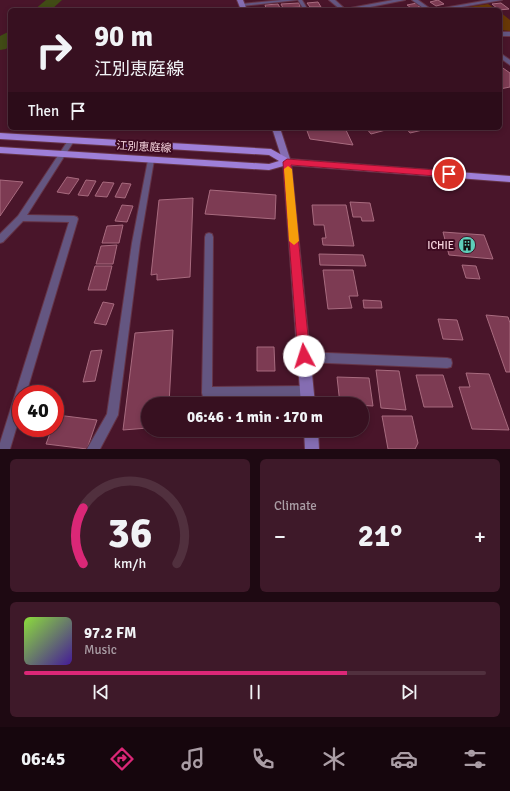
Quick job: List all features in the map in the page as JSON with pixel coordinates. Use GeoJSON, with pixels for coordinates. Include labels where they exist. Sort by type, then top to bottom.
{"type":"FeatureCollection","features":[{"type":"Feature","properties":{"kind":"main road","name":"江別恵庭線"},"geometry":{"type":"LineString","coordinates":[[0,136],[271,152],[287,162]]}},
{"type":"Feature","properties":{"kind":"main road","name":"江別恵庭線"},"geometry":{"type":"LineString","coordinates":[[0,150],[269,167],[287,162],[510,179]]}},
{"type":"Feature","properties":{"kind":"street"},"geometry":{"type":"LineString","coordinates":[[332,0],[342,8]]}},
{"type":"Feature","properties":{"kind":"street"},"geometry":{"type":"LineString","coordinates":[[356,8],[402,0]]}},
{"type":"Feature","properties":{"kind":"street"},"geometry":{"type":"LineString","coordinates":[[415,0],[426,8]]}},
{"type":"Feature","properties":{"kind":"street"},"geometry":{"type":"LineString","coordinates":[[447,8],[499,0]]}},
{"type":"Feature","properties":{"kind":"street"},"geometry":{"type":"LineString","coordinates":[[502,57],[510,63]]}},
{"type":"Feature","properties":{"kind":"street"},"geometry":{"type":"LineString","coordinates":[[277,130],[287,162],[307,397]]}},
{"type":"Feature","properties":{"kind":"street"},"geometry":{"type":"LineString","coordinates":[[311,437],[312,449]]}},
{"type":"Feature","properties":{"kind":"lane"},"geometry":{"type":"LineString","coordinates":[[242,5],[295,0]]}},
{"type":"Feature","properties":{"kind":"lane"},"geometry":{"type":"LineString","coordinates":[[0,239],[21,218],[71,141]]}},
{"type":"Feature","properties":{"kind":"lane"},"geometry":{"type":"LineString","coordinates":[[93,449],[112,415],[136,243],[150,160]]}},
{"type":"Feature","properties":{"kind":"lane"},"geometry":{"type":"LineString","coordinates":[[4,449],[74,219],[21,218]]}},
{"type":"Feature","properties":{"kind":"lane"},"geometry":{"type":"LineString","coordinates":[[209,237],[207,392],[307,391]]}},
{"type":"Feature","properties":{"kind":"lane"},"geometry":{"type":"LineString","coordinates":[[304,356],[447,363]]}},
{"type":"Feature","properties":{"kind":"shaded area"},"geometry":{"type":"Polygon","coordinates":[[[488,4],[494,8],[462,8],[488,4]]]}},
{"type":"Feature","properties":{"kind":"shaded area"},"geometry":{"type":"Polygon","coordinates":[[[502,14],[510,20],[510,31],[502,30],[502,14]]]}},
{"type":"Feature","properties":{"kind":"building"},"geometry":{"type":"Polygon","coordinates":[[[438,0],[444,4],[436,6],[430,2],[438,0]]]}},
{"type":"Feature","properties":{"kind":"building"},"geometry":{"type":"Polygon","coordinates":[[[318,2],[321,7],[310,7],[307,3],[318,2]]]}},
{"type":"Feature","properties":{"kind":"building"},"geometry":{"type":"Polygon","coordinates":[[[299,3],[300,7],[283,8],[281,4],[299,3]]]}},
{"type":"Feature","properties":{"kind":"building"},"geometry":{"type":"Polygon","coordinates":[[[417,3],[421,6],[418,7],[420,8],[411,8],[407,5],[417,3]]]}},
{"type":"Feature","properties":{"kind":"building"},"geometry":{"type":"Polygon","coordinates":[[[501,3],[509,9],[502,10],[502,8],[497,8],[492,4],[501,3]]]}},
{"type":"Feature","properties":{"kind":"building"},"geometry":{"type":"Polygon","coordinates":[[[278,4],[280,8],[266,8],[265,5],[278,4]]]}},
{"type":"Feature","properties":{"kind":"building"},"geometry":{"type":"Polygon","coordinates":[[[502,67],[510,73],[510,87],[502,89],[502,67]]]}},
{"type":"Feature","properties":{"kind":"building"},"geometry":{"type":"Polygon","coordinates":[[[307,130],[346,130],[353,145],[310,139],[307,130]]]}},
{"type":"Feature","properties":{"kind":"building"},"geometry":{"type":"Polygon","coordinates":[[[368,130],[386,130],[371,134],[368,130]]]}},
{"type":"Feature","properties":{"kind":"building"},"geometry":{"type":"Polygon","coordinates":[[[408,130],[423,130],[410,133],[408,130]]]}},
{"type":"Feature","properties":{"kind":"building"},"geometry":{"type":"Polygon","coordinates":[[[67,177],[79,179],[69,194],[57,192],[67,177]]]}},
{"type":"Feature","properties":{"kind":"building"},"geometry":{"type":"Polygon","coordinates":[[[0,180],[23,182],[0,216],[0,180]]]}},
{"type":"Feature","properties":{"kind":"building"},"geometry":{"type":"Polygon","coordinates":[[[86,180],[96,181],[88,196],[78,195],[86,180]]]}},
{"type":"Feature","properties":{"kind":"building"},"geometry":{"type":"Polygon","coordinates":[[[103,182],[114,183],[107,197],[95,196],[103,182]]]}},
{"type":"Feature","properties":{"kind":"building"},"geometry":{"type":"Polygon","coordinates":[[[122,183],[131,184],[125,198],[115,197],[122,183]]]}},
{"type":"Feature","properties":{"kind":"building"},"geometry":{"type":"Polygon","coordinates":[[[210,190],[276,195],[275,219],[205,214],[210,190]]]}},
{"type":"Feature","properties":{"kind":"building"},"geometry":{"type":"Polygon","coordinates":[[[193,198],[190,277],[157,280],[157,274],[151,275],[159,200],[193,198]]]}},
{"type":"Feature","properties":{"kind":"building"},"geometry":{"type":"Polygon","coordinates":[[[350,202],[370,203],[374,221],[362,221],[361,217],[353,217],[350,202]]]}},
{"type":"Feature","properties":{"kind":"building"},"geometry":{"type":"Polygon","coordinates":[[[122,205],[133,206],[127,222],[115,221],[122,205]]]}},
{"type":"Feature","properties":{"kind":"building"},"geometry":{"type":"Polygon","coordinates":[[[312,205],[346,205],[354,246],[323,245],[322,238],[326,238],[324,225],[314,225],[312,205]]]}},
{"type":"Feature","properties":{"kind":"building"},"geometry":{"type":"Polygon","coordinates":[[[123,225],[119,243],[102,243],[107,226],[123,225]]]}},
{"type":"Feature","properties":{"kind":"building","name":"ICHIE"},"geometry":{"type":"Polygon","coordinates":[[[443,232],[484,235],[493,259],[449,255],[443,232]]]}},
{"type":"Feature","properties":{"kind":"building"},"geometry":{"type":"Polygon","coordinates":[[[117,245],[113,264],[96,264],[101,246],[117,245]]]}},
{"type":"Feature","properties":{"kind":"building"},"geometry":{"type":"Polygon","coordinates":[[[319,254],[363,255],[366,266],[320,265],[319,254]]]}},
{"type":"Feature","properties":{"kind":"building"},"geometry":{"type":"Polygon","coordinates":[[[462,265],[476,266],[480,279],[466,278],[462,265]]]}},
{"type":"Feature","properties":{"kind":"building"},"geometry":{"type":"Polygon","coordinates":[[[95,266],[112,266],[106,290],[88,290],[95,266]]]}},
{"type":"Feature","properties":{"kind":"building"},"geometry":{"type":"Polygon","coordinates":[[[323,270],[353,270],[358,296],[349,296],[352,308],[328,309],[323,270]]]}},
{"type":"Feature","properties":{"kind":"building"},"geometry":{"type":"Polygon","coordinates":[[[363,300],[381,301],[382,308],[364,308],[363,300]]]}},
{"type":"Feature","properties":{"kind":"building"},"geometry":{"type":"Polygon","coordinates":[[[103,302],[114,304],[106,325],[94,323],[103,302]]]}},
{"type":"Feature","properties":{"kind":"building"},"geometry":{"type":"Polygon","coordinates":[[[486,315],[508,317],[510,323],[510,372],[506,372],[486,315]]]}},
{"type":"Feature","properties":{"kind":"building"},"geometry":{"type":"Polygon","coordinates":[[[438,319],[457,320],[463,340],[443,339],[438,319]]]}},
{"type":"Feature","properties":{"kind":"building"},"geometry":{"type":"Polygon","coordinates":[[[173,330],[169,397],[141,397],[141,429],[123,430],[135,333],[173,330]]]}},
{"type":"Feature","properties":{"kind":"building"},"geometry":{"type":"Polygon","coordinates":[[[257,347],[274,347],[275,371],[257,371],[257,347]]]}},
{"type":"Feature","properties":{"kind":"building"},"geometry":{"type":"Polygon","coordinates":[[[102,350],[95,381],[83,382],[91,351],[102,350]]]}},
{"type":"Feature","properties":{"kind":"building"},"geometry":{"type":"Polygon","coordinates":[[[376,370],[399,371],[406,410],[381,408],[376,370]]]}},
{"type":"Feature","properties":{"kind":"building"},"geometry":{"type":"Polygon","coordinates":[[[466,373],[489,374],[509,430],[472,429],[459,387],[470,387],[466,373]]]}},
{"type":"Feature","properties":{"kind":"building"},"geometry":{"type":"Polygon","coordinates":[[[416,375],[443,375],[453,407],[424,407],[416,375]]]}},
{"type":"Feature","properties":{"kind":"building"},"geometry":{"type":"Polygon","coordinates":[[[337,377],[369,378],[373,406],[369,406],[369,397],[339,397],[337,377]]]}},
{"type":"Feature","properties":{"kind":"building"},"geometry":{"type":"Polygon","coordinates":[[[64,416],[97,420],[87,449],[46,444],[49,437],[64,437],[64,416]]]}},
{"type":"Feature","properties":{"kind":"building"},"geometry":{"type":"Polygon","coordinates":[[[382,416],[412,416],[418,443],[415,449],[388,449],[382,416]]]}},
{"type":"Feature","properties":{"kind":"waterway"},"geometry":{"type":"LineString","coordinates":[[45,8],[55,0]]}},
{"type":"Feature","properties":{"kind":"waterway"},"geometry":{"type":"LineString","coordinates":[[0,45],[8,38]]}},
{"type":"Feature","properties":{"kind":"slow traffic"},"geometry":{"type":"LineString","coordinates":[[288,169],[294,241]]}},
{"type":"Feature","properties":{"kind":"place","name":"ICHIE"},"geometry":{"type":"Point","coordinates":[467,245]}},
{"type":"Feature","properties":{"kind":"route"},"geometry":{"type":"LineString","coordinates":[[304,356],[287,162],[449,174]]}}]}
